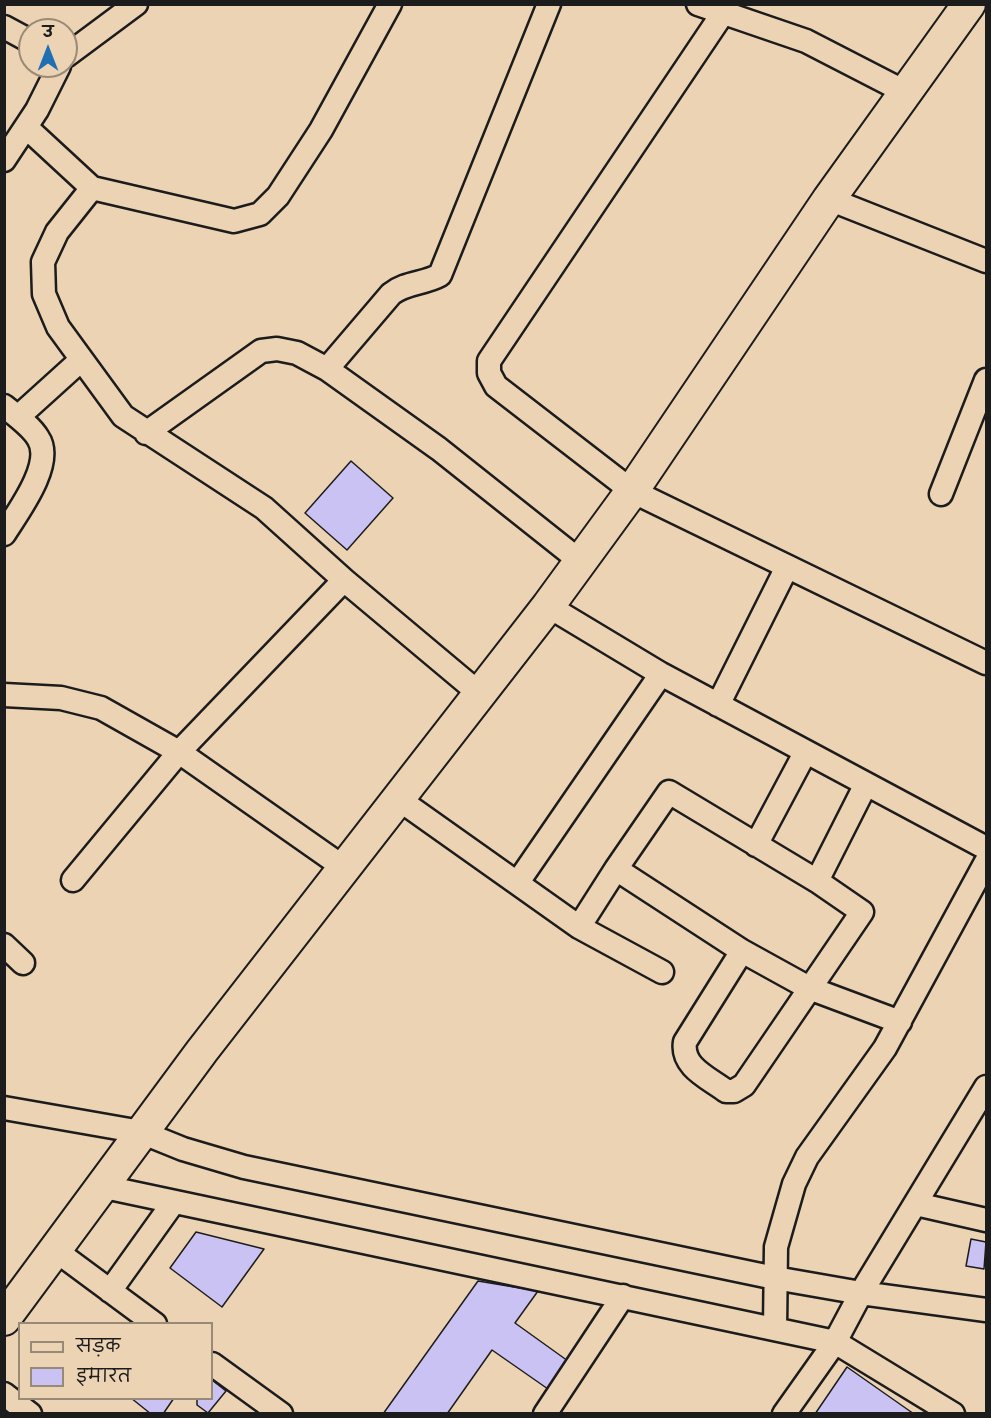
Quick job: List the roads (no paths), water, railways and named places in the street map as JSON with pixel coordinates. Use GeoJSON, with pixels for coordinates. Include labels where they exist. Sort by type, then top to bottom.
{"type":"FeatureCollection","features":[{"type":"Feature","properties":{"kind":"main road"},"geometry":{"type":"LineString","coordinates":[[4,1319],[100,1186],[343,867],[548,606],[632,491],[829,199],[969,4]]}},
{"type":"Feature","properties":{"kind":"street"},"geometry":{"type":"LineString","coordinates":[[78,47],[136,4]]}},
{"type":"Feature","properties":{"kind":"street"},"geometry":{"type":"LineString","coordinates":[[26,127],[92,188],[234,221],[260,214],[278,196],[321,130],[390,4]]}},
{"type":"Feature","properties":{"kind":"street"},"geometry":{"type":"LineString","coordinates":[[327,369],[391,294],[400,287],[429,281],[440,274],[549,4]]}},
{"type":"Feature","properties":{"kind":"street"},"geometry":{"type":"LineString","coordinates":[[698,4],[806,41],[907,93]]}},
{"type":"Feature","properties":{"kind":"street"},"geometry":{"type":"LineString","coordinates":[[723,13],[489,361],[489,373],[496,386],[632,491],[987,663]]}},
{"type":"Feature","properties":{"kind":"street"},"geometry":{"type":"LineString","coordinates":[[4,27],[18,35]]}},
{"type":"Feature","properties":{"kind":"street"},"geometry":{"type":"LineString","coordinates":[[4,160],[26,127],[53,78]]}},
{"type":"Feature","properties":{"kind":"street"},"geometry":{"type":"LineString","coordinates":[[92,188],[57,232],[43,261],[44,294],[58,327],[123,417],[264,508],[344,580],[480,694]]}},
{"type":"Feature","properties":{"kind":"street"},"geometry":{"type":"LineString","coordinates":[[829,199],[987,261]]}},
{"type":"Feature","properties":{"kind":"street"},"geometry":{"type":"LineString","coordinates":[[146,433],[261,351],[277,349],[297,353],[327,369],[439,449],[580,561]]}},
{"type":"Feature","properties":{"kind":"street"},"geometry":{"type":"LineString","coordinates":[[4,534],[32,491],[44,453],[38,438],[11,412],[81,360]]}},
{"type":"Feature","properties":{"kind":"street"},"geometry":{"type":"LineString","coordinates":[[941,494],[987,380]]}},
{"type":"Feature","properties":{"kind":"street"},"geometry":{"type":"LineString","coordinates":[[718,705],[787,567]]}},
{"type":"Feature","properties":{"kind":"street"},"geometry":{"type":"LineString","coordinates":[[73,880],[179,752],[344,580]]}},
{"type":"Feature","properties":{"kind":"street"},"geometry":{"type":"LineString","coordinates":[[548,606],[661,675],[987,848]]}},
{"type":"Feature","properties":{"kind":"street"},"geometry":{"type":"LineString","coordinates":[[518,882],[661,675]]}},
{"type":"Feature","properties":{"kind":"street"},"geometry":{"type":"LineString","coordinates":[[4,695],[61,698],[101,708],[179,752],[343,867]]}},
{"type":"Feature","properties":{"kind":"street"},"geometry":{"type":"LineString","coordinates":[[756,844],[805,753]]}},
{"type":"Feature","properties":{"kind":"street"},"geometry":{"type":"LineString","coordinates":[[817,881],[866,784]]}},
{"type":"Feature","properties":{"kind":"street"},"geometry":{"type":"LineString","coordinates":[[579,927],[669,792],[817,881],[862,912],[744,1085],[734,1091],[726,1091],[687,1062],[683,1052],[685,1042],[742,951]]}},
{"type":"Feature","properties":{"kind":"street"},"geometry":{"type":"LineString","coordinates":[[397,798],[579,927],[662,972]]}},
{"type":"Feature","properties":{"kind":"street"},"geometry":{"type":"LineString","coordinates":[[775,1329],[776,1247],[786,1208],[807,1157],[885,1048],[987,862]]}},
{"type":"Feature","properties":{"kind":"street"},"geometry":{"type":"LineString","coordinates":[[616,869],[742,951],[809,988],[900,1022]]}},
{"type":"Feature","properties":{"kind":"street"},"geometry":{"type":"LineString","coordinates":[[4,945],[22,963]]}},
{"type":"Feature","properties":{"kind":"street"},"geometry":{"type":"LineString","coordinates":[[784,1413],[836,1342],[861,1293],[987,1087]]}},
{"type":"Feature","properties":{"kind":"street"},"geometry":{"type":"LineString","coordinates":[[4,1108],[141,1132],[183,1149],[244,1167],[775,1278],[861,1293],[987,1310]]}},
{"type":"Feature","properties":{"kind":"street"},"geometry":{"type":"LineString","coordinates":[[100,1186],[836,1342],[953,1413]]}},
{"type":"Feature","properties":{"kind":"street"},"geometry":{"type":"LineString","coordinates":[[110,1291],[173,1203]]}},
{"type":"Feature","properties":{"kind":"street"},"geometry":{"type":"LineString","coordinates":[[916,1204],[987,1220]]}},
{"type":"Feature","properties":{"kind":"street"},"geometry":{"type":"LineString","coordinates":[[55,1250],[154,1322]]}},
{"type":"Feature","properties":{"kind":"street"},"geometry":{"type":"LineString","coordinates":[[545,1413],[622,1296]]}},
{"type":"Feature","properties":{"kind":"street"},"geometry":{"type":"LineString","coordinates":[[213,1365],[281,1413]]}},
{"type":"Feature","properties":{"kind":"street"},"geometry":{"type":"LineString","coordinates":[[4,1394],[30,1413]]}}]}
